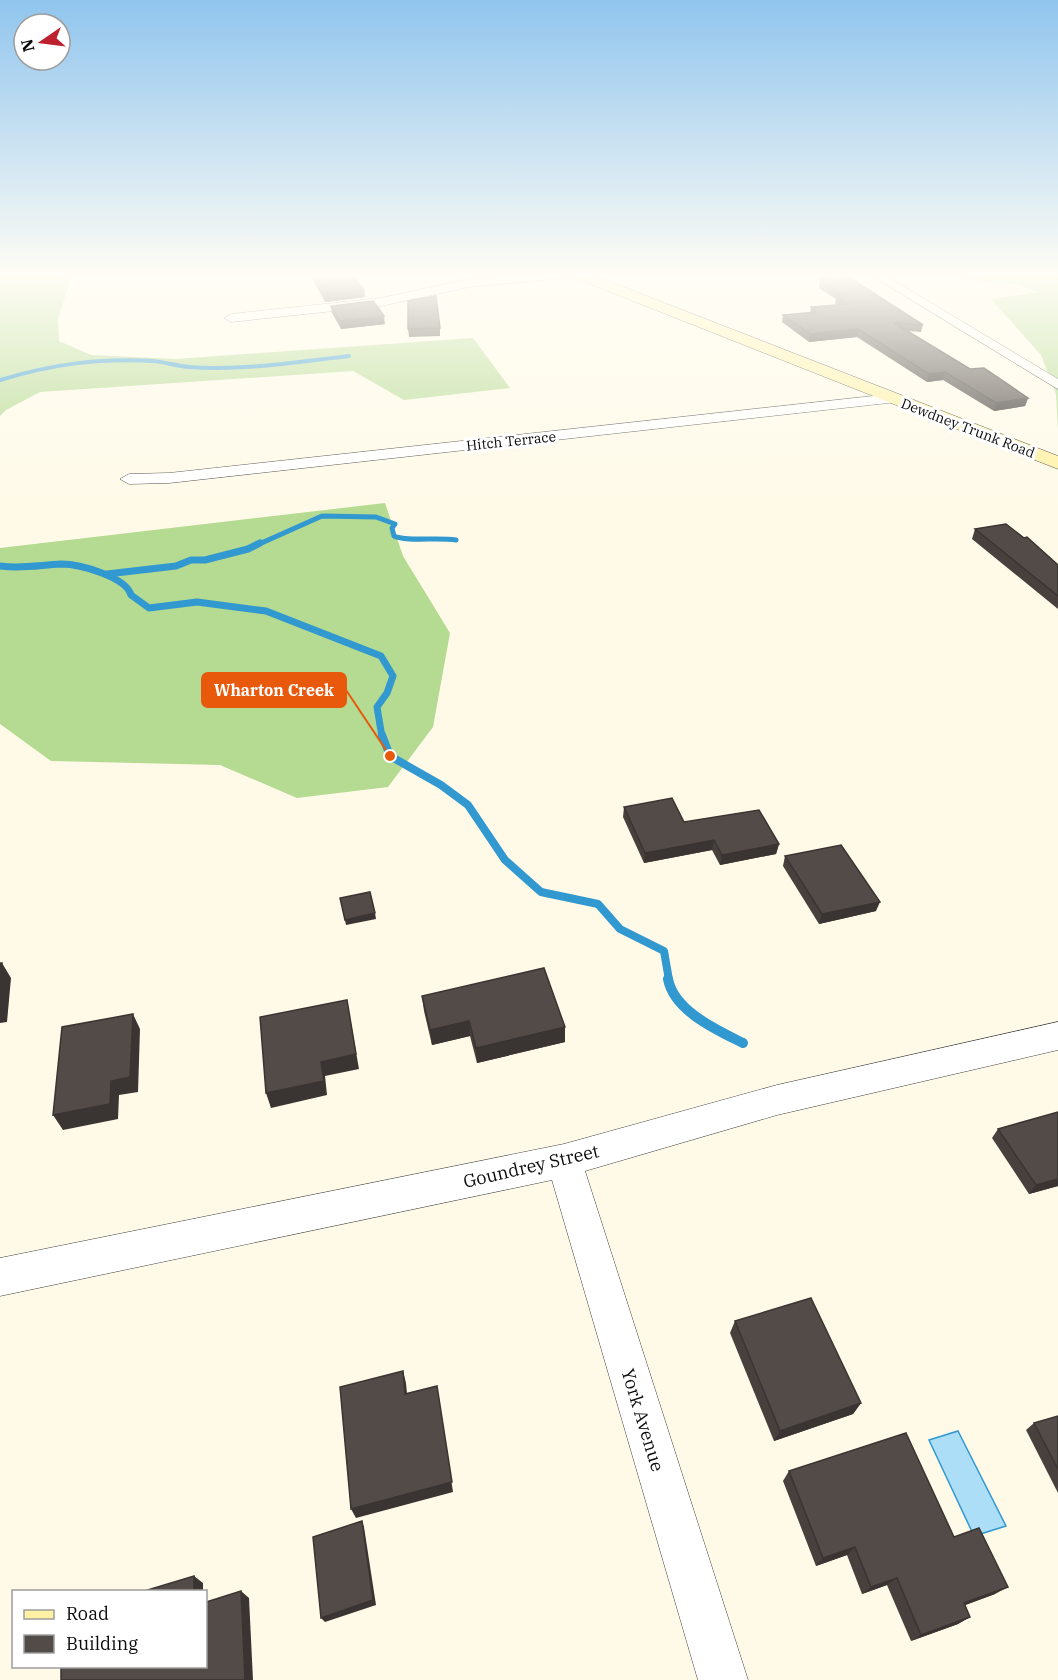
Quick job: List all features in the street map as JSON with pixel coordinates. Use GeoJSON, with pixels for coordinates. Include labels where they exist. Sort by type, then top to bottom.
{"type":"FeatureCollection","features":[{"type":"Feature","properties":{"kind":"main road","name":"Dewdney Trunk Road"},"geometry":{"type":"LineString","coordinates":[[775,352],[1058,463]]}},
{"type":"Feature","properties":{"kind":"street"},"geometry":{"type":"LineString","coordinates":[[1004,352],[1058,385]]}},
{"type":"Feature","properties":{"kind":"street","name":"Hitch Terrace"},"geometry":{"type":"LineString","coordinates":[[129,479],[169,478],[892,399]]}},
{"type":"Feature","properties":{"kind":"street","name":"Goundrey Street"},"geometry":{"type":"LineString","coordinates":[[0,1277],[564,1161],[777,1100],[1058,1036]]}},
{"type":"Feature","properties":{"kind":"street","name":"York Avenue"},"geometry":{"type":"LineString","coordinates":[[564,1161],[723,1680]]}},
{"type":"Feature","properties":{"kind":"green space"},"geometry":{"type":"Polygon","coordinates":[[[0,352],[85,352],[91,355],[176,359],[269,352],[484,352],[510,388],[404,400],[353,371],[40,392],[6,410],[0,416],[0,352]]]}},
{"type":"Feature","properties":{"kind":"green space"},"geometry":{"type":"Polygon","coordinates":[[[1039,352],[1058,352],[1058,430],[1056,394],[1039,352]]]}},
{"type":"Feature","properties":{"kind":"green space"},"geometry":{"type":"Polygon","coordinates":[[[385,503],[403,556],[450,633],[433,727],[388,787],[297,798],[220,765],[51,761],[0,724],[0,548],[385,503]]]}},
{"type":"Feature","properties":{"kind":"water"},"geometry":{"type":"Polygon","coordinates":[[[958,1431],[1006,1526],[974,1536],[929,1440],[958,1431]]]}},
{"type":"Feature","properties":{"kind":"building"},"geometry":{"type":"Polygon","coordinates":[[[895,352],[943,352],[970,369],[984,368],[1028,398],[996,403],[945,372],[929,374],[895,352]]]}},
{"type":"Feature","properties":{"kind":"building"},"geometry":{"type":"Polygon","coordinates":[[[1006,524],[1024,538],[1027,537],[1058,565],[1058,596],[975,529],[1006,524]]]}},
{"type":"Feature","properties":{"kind":"building"},"geometry":{"type":"Polygon","coordinates":[[[672,798],[684,822],[759,810],[779,844],[722,855],[714,840],[645,853],[624,807],[672,798]]]}},
{"type":"Feature","properties":{"kind":"building"},"geometry":{"type":"Polygon","coordinates":[[[841,845],[880,902],[822,914],[785,856],[841,845]]]}},
{"type":"Feature","properties":{"kind":"building"},"geometry":{"type":"Polygon","coordinates":[[[370,892],[375,913],[345,920],[340,898],[370,892]]]}},
{"type":"Feature","properties":{"kind":"building"},"geometry":{"type":"Polygon","coordinates":[[[544,968],[565,1027],[476,1048],[469,1021],[430,1030],[422,996],[544,968]]]}},
{"type":"Feature","properties":{"kind":"building"},"geometry":{"type":"Polygon","coordinates":[[[347,1000],[356,1054],[321,1062],[324,1081],[266,1093],[260,1017],[347,1000]]]}},
{"type":"Feature","properties":{"kind":"building"},"geometry":{"type":"Polygon","coordinates":[[[133,1014],[130,1077],[111,1081],[110,1104],[53,1115],[62,1027],[133,1014]]]}},
{"type":"Feature","properties":{"kind":"building"},"geometry":{"type":"Polygon","coordinates":[[[1058,1112],[1058,1179],[1036,1185],[998,1129],[1058,1112]]]}},
{"type":"Feature","properties":{"kind":"building"},"geometry":{"type":"Polygon","coordinates":[[[811,1298],[861,1403],[780,1431],[735,1321],[811,1298]]]}},
{"type":"Feature","properties":{"kind":"building"},"geometry":{"type":"Polygon","coordinates":[[[403,1371],[405,1394],[437,1386],[452,1482],[351,1509],[340,1387],[403,1371]]]}},
{"type":"Feature","properties":{"kind":"building"},"geometry":{"type":"Polygon","coordinates":[[[1058,1416],[1058,1469],[1034,1423],[1058,1416]]]}},
{"type":"Feature","properties":{"kind":"building"},"geometry":{"type":"Polygon","coordinates":[[[906,1433],[954,1537],[979,1528],[1008,1587],[964,1603],[970,1617],[921,1635],[897,1578],[871,1587],[855,1547],[823,1558],[789,1471],[906,1433]]]}},
{"type":"Feature","properties":{"kind":"building"},"geometry":{"type":"Polygon","coordinates":[[[362,1521],[373,1600],[321,1618],[313,1537],[362,1521]]]}},
{"type":"Feature","properties":{"kind":"building"},"geometry":{"type":"Polygon","coordinates":[[[194,1576],[194,1590],[148,1590],[194,1576]]]}},
{"type":"Feature","properties":{"kind":"building"},"geometry":{"type":"Polygon","coordinates":[[[241,1591],[245,1680],[61,1680],[61,1668],[207,1668],[207,1602],[241,1591]]]}},
{"type":"Feature","properties":{"kind":"waterway"},"geometry":{"type":"LineString","coordinates":[[0,380],[57,366],[94,361],[153,361],[189,367],[229,368],[349,356]]}},
{"type":"Feature","properties":{"kind":"waterway"},"geometry":{"type":"LineString","coordinates":[[257,545],[322,516],[376,517],[395,524],[392,528],[394,536],[400,538],[456,540]]}},
{"type":"Feature","properties":{"kind":"waterway"},"geometry":{"type":"LineString","coordinates":[[107,574],[176,566],[191,560],[205,560],[248,549],[260,543]]}},
{"type":"Feature","properties":{"kind":"waterway"},"geometry":{"type":"LineString","coordinates":[[0,566],[61,564],[79,566],[112,577],[149,608],[197,602],[266,611],[381,656],[393,676],[387,693],[377,707],[382,737]]}},
{"type":"Feature","properties":{"kind":"waterway"},"geometry":{"type":"LineString","coordinates":[[382,735],[390,756],[441,785],[468,805],[505,860],[541,892],[598,904],[620,929],[664,951],[669,980]]}},
{"type":"Feature","properties":{"kind":"waterway"},"geometry":{"type":"LineString","coordinates":[[668,979],[679,1001],[688,1010],[709,1025],[743,1043]]}},
{"type":"Feature","properties":{"kind":"place","name":"Wharton Creek"},"geometry":{"type":"Point","coordinates":[390,756]}}]}
